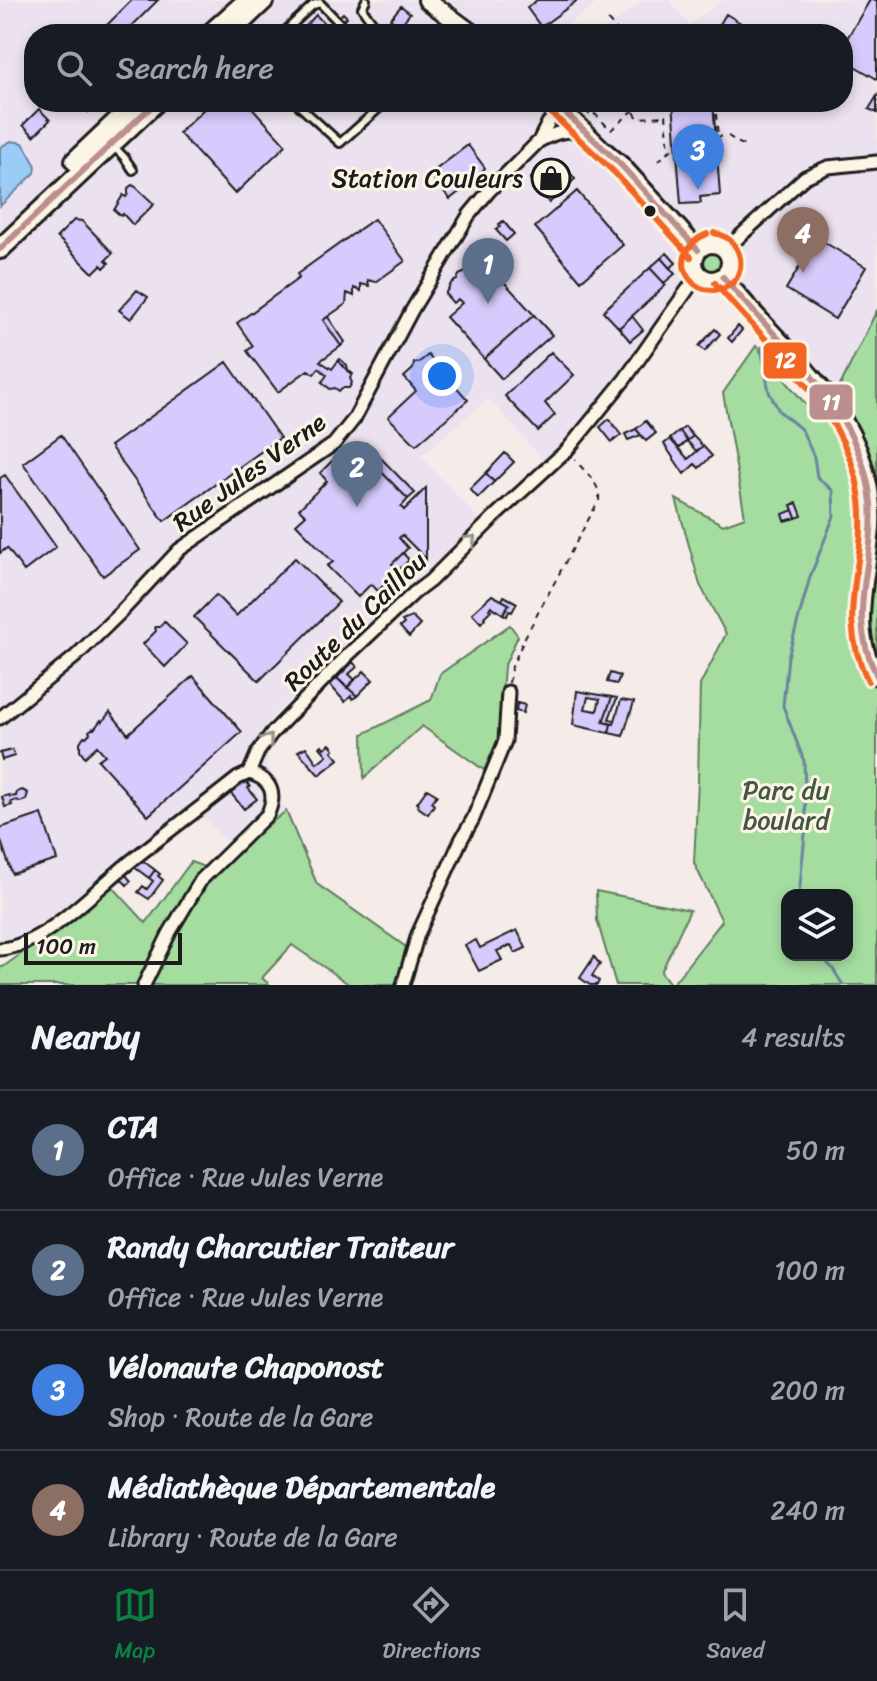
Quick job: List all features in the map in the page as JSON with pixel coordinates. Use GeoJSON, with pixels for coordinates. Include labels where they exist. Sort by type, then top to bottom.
{"type":"FeatureCollection","features":[{"type":"Feature","properties":{"kind":"main road"},"geometry":{"type":"LineString","coordinates":[[221,24],[248,0]]}},
{"type":"Feature","properties":{"kind":"main road"},"geometry":{"type":"LineString","coordinates":[[241,24],[264,0]]}},
{"type":"Feature","properties":{"kind":"main road"},"geometry":{"type":"LineString","coordinates":[[427,0],[459,24]]}},
{"type":"Feature","properties":{"kind":"main road"},"geometry":{"type":"LineString","coordinates":[[0,249],[107,139],[129,112]]}},
{"type":"Feature","properties":{"kind":"main road"},"geometry":{"type":"LineString","coordinates":[[0,234],[107,139],[143,112]]}},
{"type":"Feature","properties":{"kind":"main road"},"geometry":{"type":"LineString","coordinates":[[568,112],[698,250]]}},
{"type":"Feature","properties":{"kind":"main road"},"geometry":{"type":"LineString","coordinates":[[570,112],[613,149],[621,165]]}},
{"type":"Feature","properties":{"kind":"main road"},"geometry":{"type":"LineString","coordinates":[[706,244],[721,245],[726,249],[730,267],[723,277],[711,280],[696,271],[694,260],[698,250],[706,244]]}},
{"type":"Feature","properties":{"kind":"main road"},"geometry":{"type":"LineString","coordinates":[[723,277],[822,390],[845,423],[858,451],[871,504],[861,630],[868,659],[877,676]]}},
{"type":"Feature","properties":{"kind":"street","name":"Rue Jules Verne"},"geometry":{"type":"LineString","coordinates":[[0,718],[76,656],[179,550],[334,444],[354,419],[412,310],[469,215],[539,141],[556,112]]}},
{"type":"Feature","properties":{"kind":"street"},"geometry":{"type":"LineString","coordinates":[[539,141],[558,132],[586,133]]}},
{"type":"Feature","properties":{"kind":"street"},"geometry":{"type":"LineString","coordinates":[[726,249],[805,177],[828,167],[877,162]]}},
{"type":"Feature","properties":{"kind":"street","name":"Route du Caillou"},"geometry":{"type":"LineString","coordinates":[[0,949],[11,948],[39,935],[238,778],[249,773],[263,743],[348,655],[568,449],[700,275]]}},
{"type":"Feature","properties":{"kind":"street"},"geometry":{"type":"LineString","coordinates":[[403,985],[418,934],[473,819],[505,741],[508,692]]}},
{"type":"Feature","properties":{"kind":"street"},"geometry":{"type":"LineString","coordinates":[[144,985],[170,932],[201,880],[267,815],[272,805],[273,794],[269,785],[259,775],[249,773]]}},
{"type":"Feature","properties":{"kind":"lane"},"geometry":{"type":"LineString","coordinates":[[366,0],[362,8],[374,24]]}},
{"type":"Feature","properties":{"kind":"lane"},"geometry":{"type":"LineString","coordinates":[[293,24],[313,5],[320,3],[340,24]]}},
{"type":"Feature","properties":{"kind":"lane"},"geometry":{"type":"LineString","coordinates":[[306,112],[340,143],[375,112]]}},
{"type":"Feature","properties":{"kind":"lane"},"geometry":{"type":"LineString","coordinates":[[107,139],[133,170]]}},
{"type":"Feature","properties":{"kind":"path"},"geometry":{"type":"LineString","coordinates":[[608,20],[611,24]]}},
{"type":"Feature","properties":{"kind":"path"},"geometry":{"type":"LineString","coordinates":[[587,112],[592,117],[595,114],[611,130],[633,112],[638,118],[666,115]]}},
{"type":"Feature","properties":{"kind":"path"},"geometry":{"type":"LineString","coordinates":[[666,112],[669,152]]}},
{"type":"Feature","properties":{"kind":"path"},"geometry":{"type":"LineString","coordinates":[[716,112],[717,137],[728,136],[744,146]]}},
{"type":"Feature","properties":{"kind":"path"},"geometry":{"type":"LineString","coordinates":[[658,161],[676,146]]}},
{"type":"Feature","properties":{"kind":"path"},"geometry":{"type":"LineString","coordinates":[[508,692],[511,669],[525,637],[599,500],[597,487],[568,449]]}},
{"type":"Feature","properties":{"kind":"shaded area"},"geometry":{"type":"Polygon","coordinates":[[[0,0],[601,0],[569,24],[24,24],[24,112],[853,112],[853,24],[690,24],[723,0],[877,0],[877,310],[837,392],[751,298],[739,277],[685,285],[555,474],[489,399],[421,456],[480,520],[270,719],[267,766],[286,811],[234,852],[191,803],[81,898],[37,930],[0,951],[0,0]]]}},
{"type":"Feature","properties":{"kind":"shaded area"},"geometry":{"type":"Polygon","coordinates":[[[644,0],[670,0],[688,24],[611,24],[644,0]]]}},
{"type":"Feature","properties":{"kind":"green space"},"geometry":{"type":"Polygon","coordinates":[[[712,252],[719,255],[722,262],[719,269],[712,272],[705,269],[702,262],[705,255],[712,252]]]}},
{"type":"Feature","properties":{"kind":"green space","name":"Parc du boulard"},"geometry":{"type":"Polygon","coordinates":[[[877,310],[877,985],[672,985],[722,921],[694,863],[700,685],[726,634],[700,585],[676,499],[723,525],[745,517],[723,393],[756,346],[808,407],[837,392],[877,310]]]}},
{"type":"Feature","properties":{"kind":"green space"},"geometry":{"type":"Polygon","coordinates":[[[510,625],[518,636],[504,667],[498,741],[484,770],[422,726],[364,778],[363,734],[431,700],[440,674],[510,625]]]}},
{"type":"Feature","properties":{"kind":"green space"},"geometry":{"type":"Polygon","coordinates":[[[286,811],[317,884],[406,947],[396,985],[350,985],[292,945],[262,978],[270,985],[0,985],[0,966],[3,967],[113,887],[146,923],[191,862],[215,871],[286,811]]]}},
{"type":"Feature","properties":{"kind":"green space"},"geometry":{"type":"Polygon","coordinates":[[[596,891],[690,910],[661,972],[671,985],[616,985],[597,920],[596,891]]]}},
{"type":"Feature","properties":{"kind":"water"},"geometry":{"type":"Polygon","coordinates":[[[11,141],[23,143],[36,166],[35,173],[0,206],[0,147],[11,141]]]}},
{"type":"Feature","properties":{"kind":"building"},"geometry":{"type":"Polygon","coordinates":[[[132,0],[158,0],[134,24],[108,24],[132,0]]]}},
{"type":"Feature","properties":{"kind":"building"},"geometry":{"type":"Polygon","coordinates":[[[537,0],[578,0],[545,24],[539,24],[527,8],[537,0]]]}},
{"type":"Feature","properties":{"kind":"building"},"geometry":{"type":"Polygon","coordinates":[[[870,0],[877,0],[877,79],[853,65],[853,28],[870,0]]]}},
{"type":"Feature","properties":{"kind":"building"},"geometry":{"type":"Polygon","coordinates":[[[401,6],[410,13],[402,24],[390,19],[401,6]]]}},
{"type":"Feature","properties":{"kind":"building"},"geometry":{"type":"Polygon","coordinates":[[[343,13],[347,17],[340,24],[332,24],[343,13]]]}},
{"type":"Feature","properties":{"kind":"building"},"geometry":{"type":"Polygon","coordinates":[[[726,14],[742,24],[720,24],[726,14]]]}},
{"type":"Feature","properties":{"kind":"building"},"geometry":{"type":"Polygon","coordinates":[[[316,15],[325,24],[307,24],[316,15]]]}},
{"type":"Feature","properties":{"kind":"building"},"geometry":{"type":"Polygon","coordinates":[[[877,96],[877,113],[869,109],[877,96]]]}},
{"type":"Feature","properties":{"kind":"building"},"geometry":{"type":"Polygon","coordinates":[[[36,112],[42,112],[50,120],[34,136],[23,125],[36,112]]]}},
{"type":"Feature","properties":{"kind":"building"},"geometry":{"type":"Polygon","coordinates":[[[201,112],[256,112],[286,145],[235,194],[179,133],[201,112]]]}},
{"type":"Feature","properties":{"kind":"building"},"geometry":{"type":"Polygon","coordinates":[[[674,112],[714,112],[720,195],[700,197],[701,203],[681,204],[674,112]]]}},
{"type":"Feature","properties":{"kind":"building"},"geometry":{"type":"Polygon","coordinates":[[[468,145],[485,168],[450,199],[430,174],[468,145]]]}},
{"type":"Feature","properties":{"kind":"building"},"geometry":{"type":"Polygon","coordinates":[[[561,162],[575,179],[549,203],[530,179],[549,163],[561,162]]]}},
{"type":"Feature","properties":{"kind":"building"},"geometry":{"type":"Polygon","coordinates":[[[132,185],[154,204],[133,225],[123,214],[121,216],[114,210],[132,185]]]}},
{"type":"Feature","properties":{"kind":"building"},"geometry":{"type":"Polygon","coordinates":[[[577,191],[623,245],[581,281],[535,227],[577,191]]]}},
{"type":"Feature","properties":{"kind":"building"},"geometry":{"type":"Polygon","coordinates":[[[374,219],[405,261],[376,282],[368,280],[369,286],[361,284],[361,291],[354,288],[354,296],[347,293],[346,304],[323,320],[341,346],[320,361],[332,369],[338,361],[352,375],[352,383],[349,388],[339,391],[330,389],[322,382],[327,375],[319,368],[314,374],[308,370],[278,392],[247,351],[253,346],[237,323],[299,278],[297,274],[374,219]]]}},
{"type":"Feature","properties":{"kind":"building"},"geometry":{"type":"Polygon","coordinates":[[[74,220],[82,221],[113,253],[106,260],[109,263],[104,268],[101,265],[93,273],[57,237],[74,220]]]}},
{"type":"Feature","properties":{"kind":"building"},"geometry":{"type":"Polygon","coordinates":[[[503,221],[514,234],[506,241],[496,230],[503,221]]]}},
{"type":"Feature","properties":{"kind":"building"},"geometry":{"type":"Polygon","coordinates":[[[817,238],[866,267],[835,319],[786,289],[817,238]]]}},
{"type":"Feature","properties":{"kind":"building"},"geometry":{"type":"Polygon","coordinates":[[[667,253],[676,263],[670,268],[661,258],[667,253]]]}},
{"type":"Feature","properties":{"kind":"building"},"geometry":{"type":"Polygon","coordinates":[[[661,258],[675,274],[664,283],[650,268],[661,258]]]}},
{"type":"Feature","properties":{"kind":"building"},"geometry":{"type":"Polygon","coordinates":[[[650,268],[666,285],[619,328],[603,311],[650,268]]]}},
{"type":"Feature","properties":{"kind":"building"},"geometry":{"type":"Polygon","coordinates":[[[472,269],[481,278],[476,283],[480,287],[496,273],[534,315],[484,359],[446,317],[462,303],[458,299],[453,303],[445,294],[459,275],[472,269]]]}},
{"type":"Feature","properties":{"kind":"building"},"geometry":{"type":"Polygon","coordinates":[[[137,290],[148,297],[131,319],[119,310],[137,290]]]}},
{"type":"Feature","properties":{"kind":"building"},"geometry":{"type":"Polygon","coordinates":[[[534,315],[552,335],[502,379],[484,359],[534,315]]]}},
{"type":"Feature","properties":{"kind":"building"},"geometry":{"type":"Polygon","coordinates":[[[632,316],[643,330],[630,341],[619,328],[632,316]]]}},
{"type":"Feature","properties":{"kind":"building"},"geometry":{"type":"Polygon","coordinates":[[[328,317],[345,342],[341,346],[323,320],[328,317]]]}},
{"type":"Feature","properties":{"kind":"building"},"geometry":{"type":"Polygon","coordinates":[[[738,326],[742,330],[732,342],[728,338],[738,326]]]}},
{"type":"Feature","properties":{"kind":"building"},"geometry":{"type":"Polygon","coordinates":[[[715,329],[720,334],[705,351],[699,346],[715,329]]]}},
{"type":"Feature","properties":{"kind":"building"},"geometry":{"type":"Polygon","coordinates":[[[551,352],[574,375],[545,403],[555,415],[538,431],[505,396],[551,352]]]}},
{"type":"Feature","properties":{"kind":"building"},"geometry":{"type":"Polygon","coordinates":[[[428,355],[468,400],[416,445],[388,417],[416,391],[404,377],[413,369],[414,363],[428,355]]]}},
{"type":"Feature","properties":{"kind":"building"},"geometry":{"type":"Polygon","coordinates":[[[340,359],[347,365],[352,375],[338,361],[340,359]]]}},
{"type":"Feature","properties":{"kind":"building"},"geometry":{"type":"Polygon","coordinates":[[[227,362],[280,438],[164,521],[110,446],[227,362]]]}},
{"type":"Feature","properties":{"kind":"building"},"geometry":{"type":"Polygon","coordinates":[[[609,419],[621,435],[612,442],[600,427],[609,419]]]}},
{"type":"Feature","properties":{"kind":"building"},"geometry":{"type":"Polygon","coordinates":[[[646,421],[656,433],[646,441],[636,429],[646,421]]]}},
{"type":"Feature","properties":{"kind":"building"},"geometry":{"type":"Polygon","coordinates":[[[685,427],[693,436],[687,441],[680,431],[685,427]]]}},
{"type":"Feature","properties":{"kind":"building"},"geometry":{"type":"Polygon","coordinates":[[[636,429],[641,435],[628,440],[625,434],[636,429]]]}},
{"type":"Feature","properties":{"kind":"building"},"geometry":{"type":"Polygon","coordinates":[[[680,431],[687,441],[679,448],[670,439],[680,431]]]}},
{"type":"Feature","properties":{"kind":"building"},"geometry":{"type":"Polygon","coordinates":[[[61,435],[140,550],[103,576],[23,463],[61,435]]]}},
{"type":"Feature","properties":{"kind":"building"},"geometry":{"type":"Polygon","coordinates":[[[693,436],[703,446],[696,451],[687,441],[693,436]]]}},
{"type":"Feature","properties":{"kind":"building"},"geometry":{"type":"Polygon","coordinates":[[[670,439],[688,459],[703,446],[712,456],[699,468],[695,464],[684,474],[664,444],[670,439]]]}},
{"type":"Feature","properties":{"kind":"building"},"geometry":{"type":"Polygon","coordinates":[[[366,443],[415,493],[408,499],[359,449],[366,443]]]}},
{"type":"Feature","properties":{"kind":"building"},"geometry":{"type":"Polygon","coordinates":[[[359,449],[408,499],[401,507],[404,510],[426,488],[426,559],[402,535],[399,538],[408,548],[392,564],[399,570],[378,591],[371,584],[358,597],[327,566],[333,562],[296,524],[306,515],[299,509],[327,481],[320,473],[334,459],[342,467],[359,449]]]}},
{"type":"Feature","properties":{"kind":"building"},"geometry":{"type":"Polygon","coordinates":[[[505,453],[514,462],[494,482],[486,473],[505,453]]]}},
{"type":"Feature","properties":{"kind":"building"},"geometry":{"type":"Polygon","coordinates":[[[486,473],[494,482],[478,498],[470,489],[486,473]]]}},
{"type":"Feature","properties":{"kind":"building"},"geometry":{"type":"Polygon","coordinates":[[[5,475],[56,547],[24,571],[7,548],[0,553],[0,478],[5,475]]]}},
{"type":"Feature","properties":{"kind":"building"},"geometry":{"type":"Polygon","coordinates":[[[797,503],[802,516],[796,518],[791,505],[797,503]]]}},
{"type":"Feature","properties":{"kind":"building"},"geometry":{"type":"Polygon","coordinates":[[[793,510],[796,518],[785,521],[783,514],[793,510]]]}},
{"type":"Feature","properties":{"kind":"building"},"geometry":{"type":"Polygon","coordinates":[[[403,553],[409,560],[399,570],[392,564],[403,553]]]}},
{"type":"Feature","properties":{"kind":"building"},"geometry":{"type":"Polygon","coordinates":[[[295,558],[339,602],[259,681],[194,617],[216,595],[236,616],[295,558]]]}},
{"type":"Feature","properties":{"kind":"building"},"geometry":{"type":"Polygon","coordinates":[[[492,595],[509,604],[503,614],[491,606],[481,623],[472,613],[492,595]]]}},
{"type":"Feature","properties":{"kind":"building"},"geometry":{"type":"Polygon","coordinates":[[[504,596],[517,603],[507,616],[503,614],[509,604],[502,600],[504,596]]]}},
{"type":"Feature","properties":{"kind":"building"},"geometry":{"type":"Polygon","coordinates":[[[412,617],[420,625],[409,637],[400,627],[404,624],[402,621],[412,617]]]}},
{"type":"Feature","properties":{"kind":"building"},"geometry":{"type":"Polygon","coordinates":[[[164,621],[187,644],[165,667],[143,644],[156,631],[155,627],[160,627],[164,621]]]}},
{"type":"Feature","properties":{"kind":"building"},"geometry":{"type":"Polygon","coordinates":[[[353,662],[357,667],[349,674],[355,680],[347,688],[337,678],[353,662]]]}},
{"type":"Feature","properties":{"kind":"building"},"geometry":{"type":"Polygon","coordinates":[[[364,671],[373,680],[357,696],[347,687],[364,671]]]}},
{"type":"Feature","properties":{"kind":"building"},"geometry":{"type":"Polygon","coordinates":[[[610,673],[620,676],[617,684],[607,682],[610,673]]]}},
{"type":"Feature","properties":{"kind":"building"},"geometry":{"type":"Polygon","coordinates":[[[193,676],[242,732],[148,816],[98,760],[105,755],[97,746],[85,757],[80,750],[80,742],[110,712],[128,734],[193,676]]]}},
{"type":"Feature","properties":{"kind":"building"},"geometry":{"type":"Polygon","coordinates":[[[337,678],[357,696],[353,699],[351,696],[345,702],[330,685],[337,678]]]}},
{"type":"Feature","properties":{"kind":"building"},"geometry":{"type":"Polygon","coordinates":[[[577,691],[612,697],[603,722],[611,724],[609,733],[573,725],[577,691]],[[588,697],[585,709],[597,711],[600,699],[588,697]]]}},
{"type":"Feature","properties":{"kind":"building"},"geometry":{"type":"Polygon","coordinates":[[[612,697],[617,698],[609,719],[615,720],[614,724],[603,722],[612,697]]]}},
{"type":"Feature","properties":{"kind":"building"},"geometry":{"type":"Polygon","coordinates":[[[621,700],[634,702],[623,736],[609,733],[621,700]]]}},
{"type":"Feature","properties":{"kind":"building"},"geometry":{"type":"Polygon","coordinates":[[[517,703],[525,705],[523,713],[516,711],[517,703]]]}},
{"type":"Feature","properties":{"kind":"building"},"geometry":{"type":"Polygon","coordinates":[[[330,744],[339,759],[319,775],[298,751],[306,747],[317,763],[327,755],[320,747],[330,744]]]}},
{"type":"Feature","properties":{"kind":"building"},"geometry":{"type":"Polygon","coordinates":[[[12,750],[14,756],[2,760],[0,753],[12,750]]]}},
{"type":"Feature","properties":{"kind":"building"},"geometry":{"type":"Polygon","coordinates":[[[243,781],[257,799],[244,809],[229,791],[243,781]]]}},
{"type":"Feature","properties":{"kind":"building"},"geometry":{"type":"Polygon","coordinates":[[[427,789],[437,795],[431,802],[434,805],[428,814],[417,803],[427,789]]]}},
{"type":"Feature","properties":{"kind":"building"},"geometry":{"type":"Polygon","coordinates":[[[22,790],[28,793],[26,800],[11,802],[12,805],[5,807],[2,797],[16,796],[22,790]]]}},
{"type":"Feature","properties":{"kind":"building"},"geometry":{"type":"Polygon","coordinates":[[[42,814],[57,860],[12,874],[0,838],[0,828],[42,814]]]}},
{"type":"Feature","properties":{"kind":"building"},"geometry":{"type":"Polygon","coordinates":[[[142,860],[155,870],[149,878],[134,867],[142,860]]]}},
{"type":"Feature","properties":{"kind":"building"},"geometry":{"type":"Polygon","coordinates":[[[155,870],[163,880],[149,899],[138,892],[143,886],[147,889],[153,881],[149,878],[155,870]]]}},
{"type":"Feature","properties":{"kind":"building"},"geometry":{"type":"Polygon","coordinates":[[[125,874],[131,881],[127,885],[120,878],[125,874]]]}},
{"type":"Feature","properties":{"kind":"building"},"geometry":{"type":"Polygon","coordinates":[[[517,930],[526,948],[515,953],[511,945],[497,951],[502,960],[479,971],[465,945],[476,940],[480,948],[517,930]]]}},
{"type":"Feature","properties":{"kind":"building"},"geometry":{"type":"Polygon","coordinates":[[[594,957],[600,964],[592,976],[599,981],[597,985],[590,985],[580,978],[594,957]]]}},
{"type":"Feature","properties":{"kind":"waterway"},"geometry":{"type":"LineString","coordinates":[[761,347],[769,392],[779,411],[802,430],[814,457],[817,477],[833,491],[834,516],[810,577],[788,657],[783,706],[804,761],[806,824],[800,889]]}},
{"type":"Feature","properties":{"kind":"waterway"},"geometry":{"type":"LineString","coordinates":[[826,961],[843,985]]}},
{"type":"Feature","properties":{"kind":"transit line","name":"11"},"geometry":{"type":"LineString","coordinates":[[0,249],[145,112]]}},
{"type":"Feature","properties":{"kind":"transit line","name":"12"},"geometry":{"type":"LineString","coordinates":[[550,112],[614,172],[691,257]]}},
{"type":"Feature","properties":{"kind":"transit line","name":"11"},"geometry":{"type":"LineString","coordinates":[[565,112],[621,165],[698,250]]}},
{"type":"Feature","properties":{"kind":"transit line","name":"12"},"geometry":{"type":"LineString","coordinates":[[707,234],[695,241],[686,252],[684,265],[694,284],[712,290],[724,288],[733,282],[740,264],[734,245],[726,237],[714,233]]}},
{"type":"Feature","properties":{"kind":"transit line","name":"11"},"geometry":{"type":"LineString","coordinates":[[723,277],[815,380],[852,437],[864,469],[871,503],[862,610],[867,653],[877,676]]}},
{"type":"Feature","properties":{"kind":"transit line","name":"12"},"geometry":{"type":"LineString","coordinates":[[715,283],[804,382],[841,437],[853,468],[860,500],[861,524],[852,611],[853,633],[868,681]]}},
{"type":"Feature","properties":{"kind":"place","name":"Station Couleurs"},"geometry":{"type":"Point","coordinates":[551,178]}},
{"type":"Feature","properties":{"kind":"place","name":"Vélonaute Chaponost"},"geometry":{"type":"Point","coordinates":[698,190]}},
{"type":"Feature","properties":{"kind":"place","name":"Médiathèque Départementale"},"geometry":{"type":"Point","coordinates":[803,273]}},
{"type":"Feature","properties":{"kind":"place","name":"CTA"},"geometry":{"type":"Point","coordinates":[488,304]}},
{"type":"Feature","properties":{"kind":"place","name":"Randy Charcutier Traiteur"},"geometry":{"type":"Point","coordinates":[357,507]}}]}
